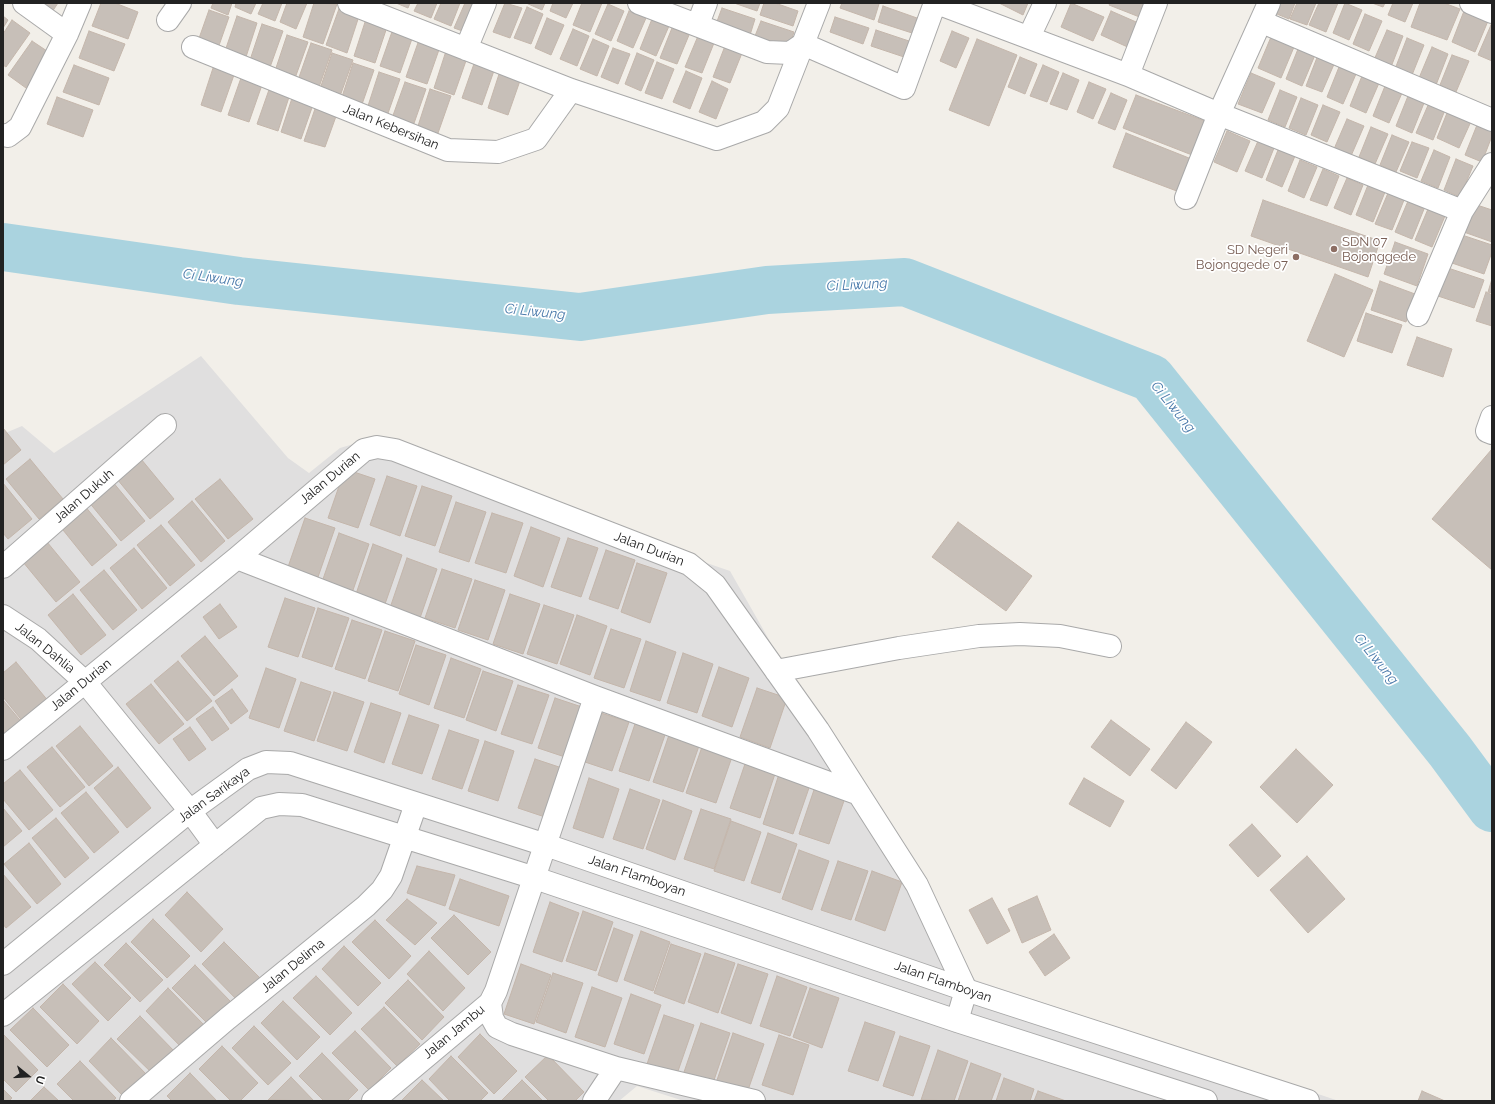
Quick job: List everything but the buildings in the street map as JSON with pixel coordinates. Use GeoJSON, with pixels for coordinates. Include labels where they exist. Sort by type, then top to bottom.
{"type":"FeatureCollection","features":[{"type":"Feature","properties":{"kind":"street"},"geometry":{"type":"LineString","coordinates":[[24,3],[66,34]]}},
{"type":"Feature","properties":{"kind":"street"},"geometry":{"type":"LineString","coordinates":[[6,135],[20,127],[80,3]]}},
{"type":"Feature","properties":{"kind":"street"},"geometry":{"type":"LineString","coordinates":[[348,3],[571,90],[717,139],[764,122],[778,108],[819,3]]}},
{"type":"Feature","properties":{"kind":"street"},"geometry":{"type":"LineString","coordinates":[[466,49],[485,3]]}},
{"type":"Feature","properties":{"kind":"street"},"geometry":{"type":"LineString","coordinates":[[640,3],[698,24],[767,52],[790,53],[803,44]]}},
{"type":"Feature","properties":{"kind":"street"},"geometry":{"type":"LineString","coordinates":[[698,24],[706,3]]}},
{"type":"Feature","properties":{"kind":"street"},"geometry":{"type":"LineString","coordinates":[[803,44],[904,88],[936,3],[1128,75],[1219,114],[1462,211]]}},
{"type":"Feature","properties":{"kind":"street"},"geometry":{"type":"LineString","coordinates":[[1029,37],[1045,3]]}},
{"type":"Feature","properties":{"kind":"street"},"geometry":{"type":"LineString","coordinates":[[1128,75],[1156,3]]}},
{"type":"Feature","properties":{"kind":"street"},"geometry":{"type":"LineString","coordinates":[[1471,3],[1492,12]]}},
{"type":"Feature","properties":{"kind":"street"},"geometry":{"type":"LineString","coordinates":[[1186,198],[1219,114],[1266,13],[1492,120]]}},
{"type":"Feature","properties":{"kind":"street","name":"Jalan Kebersihan"},"geometry":{"type":"LineString","coordinates":[[194,47],[448,150],[498,152],[536,140],[571,90]]}},
{"type":"Feature","properties":{"kind":"street"},"geometry":{"type":"LineString","coordinates":[[1418,315],[1462,211],[1492,164]]}},
{"type":"Feature","properties":{"kind":"street"},"geometry":{"type":"LineString","coordinates":[[1492,418],[1487,431],[1492,433]]}},
{"type":"Feature","properties":{"kind":"street","name":"Jalan Dukuh"},"geometry":{"type":"LineString","coordinates":[[3,567],[165,424]]}},
{"type":"Feature","properties":{"kind":"street","name":"Jalan Durian"},"geometry":{"type":"LineString","coordinates":[[3,749],[237,558],[364,450],[377,447],[395,450],[689,564],[715,585],[818,730],[918,885],[966,990]]}},
{"type":"Feature","properties":{"kind":"street"},"geometry":{"type":"LineString","coordinates":[[237,558],[595,697],[860,794]]}},
{"type":"Feature","properties":{"kind":"street","name":"Jalan Dahlia"},"geometry":{"type":"LineString","coordinates":[[3,616],[38,639],[85,682],[190,811],[215,845]]}},
{"type":"Feature","properties":{"kind":"street"},"geometry":{"type":"LineString","coordinates":[[776,671],[899,648],[979,636],[1020,634],[1060,636],[1110,646]]}},
{"type":"Feature","properties":{"kind":"street","name":"Jalan Jambu"},"geometry":{"type":"LineString","coordinates":[[373,1101],[490,1003],[496,992],[595,697]]}},
{"type":"Feature","properties":{"kind":"street","name":"Jalan Sarikaya"},"geometry":{"type":"LineString","coordinates":[[3,964],[190,811],[248,769],[266,762],[290,763],[580,857]]}},
{"type":"Feature","properties":{"kind":"street"},"geometry":{"type":"LineString","coordinates":[[3,1015],[261,808],[279,804],[302,805],[535,878],[957,1021],[1206,1101]]}},
{"type":"Feature","properties":{"kind":"street","name":"Jalan Delima"},"geometry":{"type":"LineString","coordinates":[[131,1101],[227,1019],[366,906],[382,890],[391,876],[416,804]]}},
{"type":"Feature","properties":{"kind":"street","name":"Jalan Flamboyan"},"geometry":{"type":"LineString","coordinates":[[580,857],[966,990],[1308,1101]]}},
{"type":"Feature","properties":{"kind":"street"},"geometry":{"type":"LineString","coordinates":[[957,1021],[966,990]]}},
{"type":"Feature","properties":{"kind":"street"},"geometry":{"type":"LineString","coordinates":[[490,1003],[492,1018],[496,1027],[512,1034],[616,1068],[754,1101]]}},
{"type":"Feature","properties":{"kind":"street"},"geometry":{"type":"LineString","coordinates":[[594,1101],[616,1068]]}},
{"type":"Feature","properties":{"kind":"shaded area"},"geometry":{"type":"Polygon","coordinates":[[[201,356],[288,458],[309,473],[340,448],[357,443],[730,571],[813,717],[975,980],[1339,1101],[684,1101],[637,1086],[619,1101],[3,1101],[3,434],[22,426],[54,453],[201,356]]]}},
{"type":"Feature","properties":{"kind":"waterway","name":"Ci Liwung"},"geometry":{"type":"LineString","coordinates":[[3,247],[239,281],[580,317],[767,290],[905,282],[1151,378],[1450,751],[1492,808]]}},
{"type":"Feature","properties":{"kind":"place","name":"SDN 07 Bojonggede"},"geometry":{"type":"Point","coordinates":[1334,249]}},
{"type":"Feature","properties":{"kind":"place","name":"SD Negeri Bojonggede 07"},"geometry":{"type":"Point","coordinates":[1296,257]}}]}
